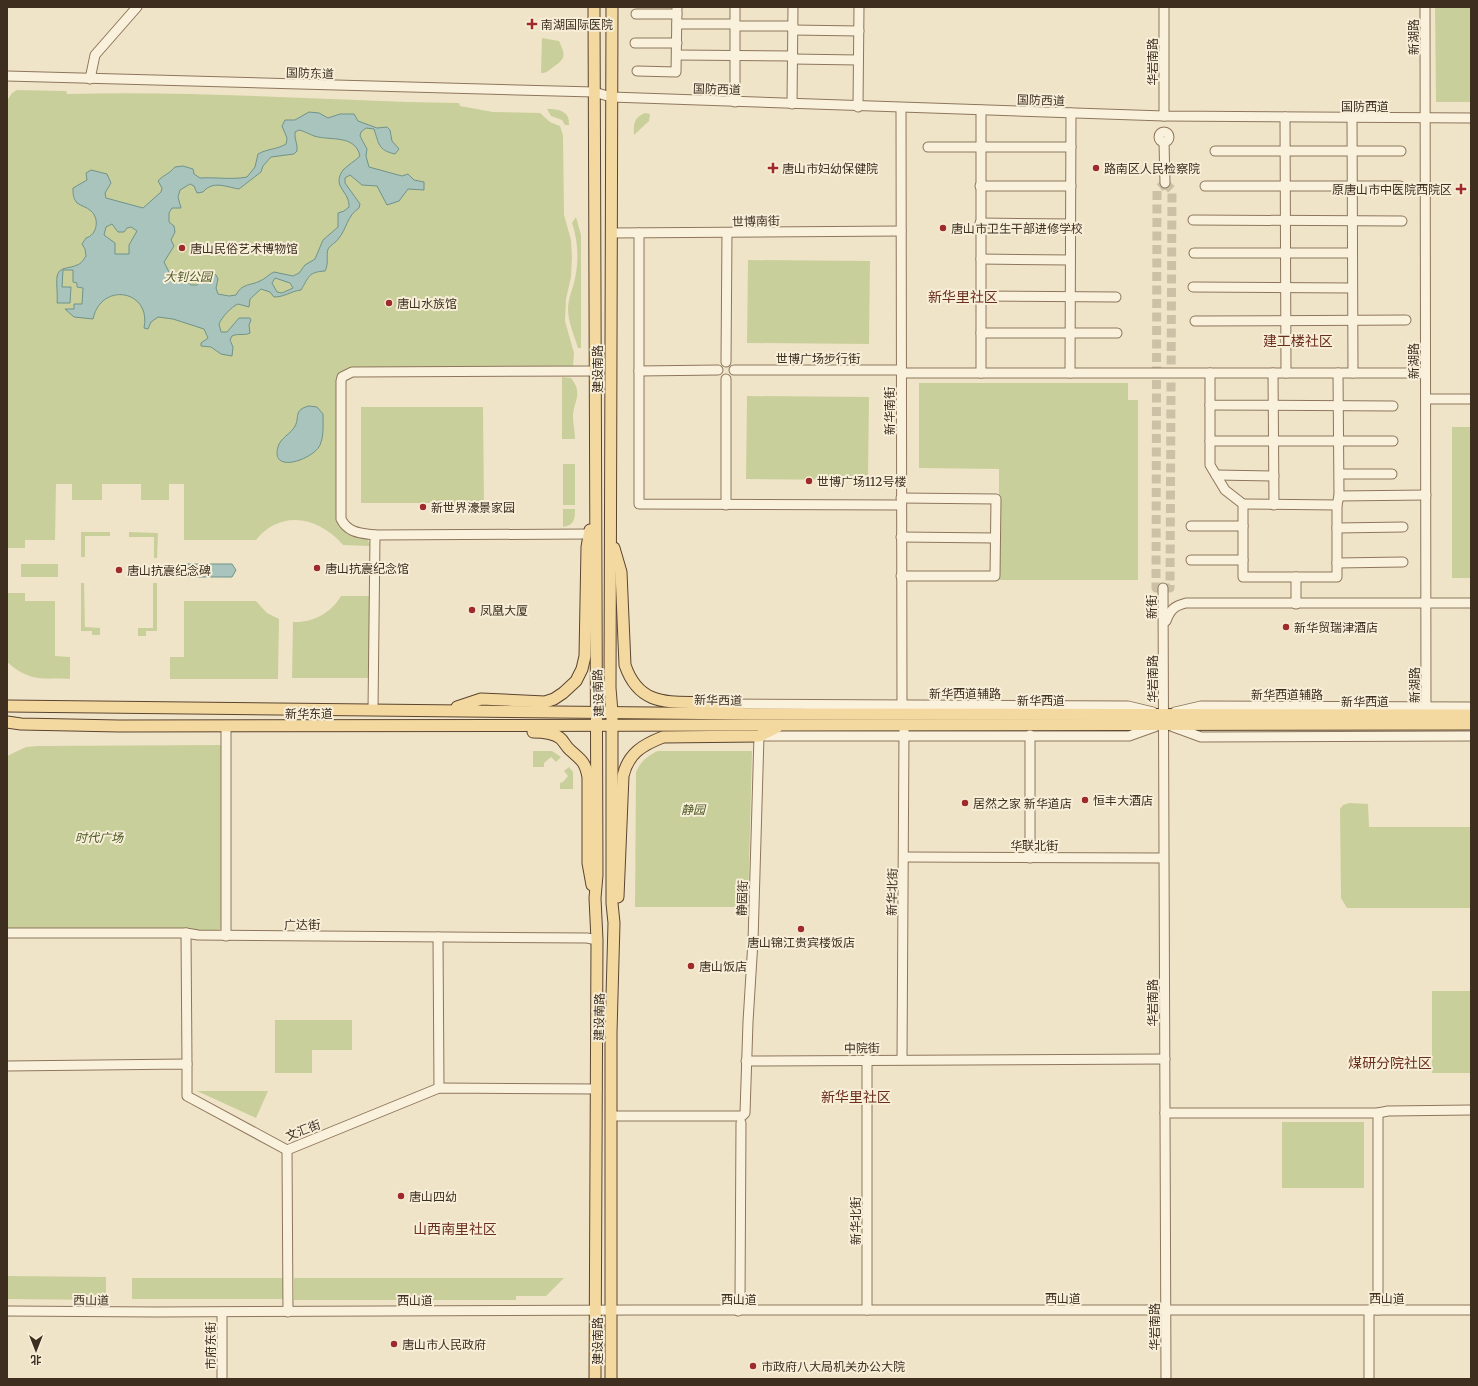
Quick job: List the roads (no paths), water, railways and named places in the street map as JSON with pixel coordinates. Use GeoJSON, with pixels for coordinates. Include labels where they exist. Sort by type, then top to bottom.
{"type":"FeatureCollection","features":[{"type":"Feature","properties":{"kind":"main road","name":"建设南路"},"geometry":{"type":"LineString","coordinates":[[594,7],[595,725],[597,875],[595,898],[597,940],[595,1379]]}},
{"type":"Feature","properties":{"kind":"main road","name":"建设南路"},"geometry":{"type":"LineString","coordinates":[[610,1379],[611,1116],[614,923],[612,903],[612,712],[610,688],[612,7]]}},
{"type":"Feature","properties":{"kind":"main road"},"geometry":{"type":"LineString","coordinates":[[446,710],[481,699],[545,702],[564,693],[576,682],[582,669],[585,656],[588,534],[595,512]]}},
{"type":"Feature","properties":{"kind":"main road"},"geometry":{"type":"LineString","coordinates":[[610,536],[621,572],[624,666],[628,675],[639,689],[660,701],[671,703],[721,704],[749,714]]}},
{"type":"Feature","properties":{"kind":"main road","name":"新华东道"},"geometry":{"type":"LineString","coordinates":[[7,706],[612,712]]}},
{"type":"Feature","properties":{"kind":"main road","name":"新华西道"},"geometry":{"type":"LineString","coordinates":[[612,712],[749,714],[902,709],[1164,719],[1471,724]]}},
{"type":"Feature","properties":{"kind":"main road","name":"新华西道"},"geometry":{"type":"LineString","coordinates":[[612,726],[779,726],[904,731],[1164,719],[1426,711],[1471,715]]}},
{"type":"Feature","properties":{"kind":"main road","name":"新华东道"},"geometry":{"type":"LineString","coordinates":[[7,722],[21,724],[226,726],[612,726]]}},
{"type":"Feature","properties":{"kind":"main road"},"geometry":{"type":"LineString","coordinates":[[471,725],[492,731],[552,734],[560,738],[570,750],[581,759],[586,766],[588,777],[588,863],[595,898]]}},
{"type":"Feature","properties":{"kind":"main road"},"geometry":{"type":"LineString","coordinates":[[614,923],[620,880],[623,776],[629,758],[648,742],[662,737],[759,736],[779,726]]}},
{"type":"Feature","properties":{"kind":"street"},"geometry":{"type":"LineString","coordinates":[[90,79],[95,55],[137,7]]}},
{"type":"Feature","properties":{"kind":"street"},"geometry":{"type":"LineString","coordinates":[[735,7],[735,102]]}},
{"type":"Feature","properties":{"kind":"street"},"geometry":{"type":"LineString","coordinates":[[792,104],[794,7]]}},
{"type":"Feature","properties":{"kind":"street"},"geometry":{"type":"LineString","coordinates":[[858,106],[859,7]]}},
{"type":"Feature","properties":{"kind":"street","name":"华岩南路"},"geometry":{"type":"LineString","coordinates":[[1164,7],[1164,124]]}},
{"type":"Feature","properties":{"kind":"street","name":"新湖路"},"geometry":{"type":"LineString","coordinates":[[1426,7],[1426,711]]}},
{"type":"Feature","properties":{"kind":"street"},"geometry":{"type":"LineString","coordinates":[[636,14],[677,11],[676,72],[637,71]]}},
{"type":"Feature","properties":{"kind":"street"},"geometry":{"type":"LineString","coordinates":[[677,24],[735,25],[858,31]]}},
{"type":"Feature","properties":{"kind":"street"},"geometry":{"type":"LineString","coordinates":[[635,42],[677,43]]}},
{"type":"Feature","properties":{"kind":"street"},"geometry":{"type":"LineString","coordinates":[[677,55],[858,60]]}},
{"type":"Feature","properties":{"kind":"street","name":"国防东道"},"geometry":{"type":"LineString","coordinates":[[7,76],[594,92],[611,98]]}},
{"type":"Feature","properties":{"kind":"street","name":"国防西道"},"geometry":{"type":"LineString","coordinates":[[611,98],[1071,113],[1164,124],[1285,117],[1471,118]]}},
{"type":"Feature","properties":{"kind":"street","name":"新华南街"},"geometry":{"type":"LineString","coordinates":[[901,108],[902,709]]}},
{"type":"Feature","properties":{"kind":"street"},"geometry":{"type":"LineString","coordinates":[[981,110],[981,373]]}},
{"type":"Feature","properties":{"kind":"street"},"geometry":{"type":"LineString","coordinates":[[1070,373],[1071,113]]}},
{"type":"Feature","properties":{"kind":"street"},"geometry":{"type":"LineString","coordinates":[[1285,117],[1286,373]]}},
{"type":"Feature","properties":{"kind":"street"},"geometry":{"type":"LineString","coordinates":[[1352,118],[1353,373]]}},
{"type":"Feature","properties":{"kind":"street"},"geometry":{"type":"LineString","coordinates":[[1164,124],[1159,137],[1161,141],[1164,142],[1165,183]]}},
{"type":"Feature","properties":{"kind":"street"},"geometry":{"type":"LineString","coordinates":[[928,147],[1071,147]]}},
{"type":"Feature","properties":{"kind":"street"},"geometry":{"type":"LineString","coordinates":[[1215,151],[1401,151]]}},
{"type":"Feature","properties":{"kind":"street"},"geometry":{"type":"LineString","coordinates":[[980,186],[1071,186]]}},
{"type":"Feature","properties":{"kind":"street"},"geometry":{"type":"LineString","coordinates":[[1205,186],[1400,186]]}},
{"type":"Feature","properties":{"kind":"street"},"geometry":{"type":"LineString","coordinates":[[1193,220],[1402,221]]}},
{"type":"Feature","properties":{"kind":"street"},"geometry":{"type":"LineString","coordinates":[[980,223],[1071,224]]}},
{"type":"Feature","properties":{"kind":"street","name":"世博南街"},"geometry":{"type":"LineString","coordinates":[[611,232],[727,233],[901,231]]}},
{"type":"Feature","properties":{"kind":"street"},"geometry":{"type":"LineString","coordinates":[[639,233],[639,504],[726,505],[996,499],[995,576],[901,576]]}},
{"type":"Feature","properties":{"kind":"street"},"geometry":{"type":"LineString","coordinates":[[726,362],[727,233]]}},
{"type":"Feature","properties":{"kind":"street"},"geometry":{"type":"LineString","coordinates":[[1194,253],[1352,253]]}},
{"type":"Feature","properties":{"kind":"street"},"geometry":{"type":"LineString","coordinates":[[981,259],[1070,260]]}},
{"type":"Feature","properties":{"kind":"street"},"geometry":{"type":"LineString","coordinates":[[1193,287],[1352,288]]}},
{"type":"Feature","properties":{"kind":"street"},"geometry":{"type":"LineString","coordinates":[[981,296],[1116,297]]}},
{"type":"Feature","properties":{"kind":"street"},"geometry":{"type":"LineString","coordinates":[[1194,321],[1406,320]]}},
{"type":"Feature","properties":{"kind":"street"},"geometry":{"type":"LineString","coordinates":[[981,333],[1117,333]]}},
{"type":"Feature","properties":{"kind":"street"},"geometry":{"type":"LineString","coordinates":[[726,362],[731,363],[734,370],[732,376],[726,378],[721,377],[718,370],[720,365],[726,362]]}},
{"type":"Feature","properties":{"kind":"street"},"geometry":{"type":"LineString","coordinates":[[639,371],[718,370]]}},
{"type":"Feature","properties":{"kind":"street","name":"世博广场步行街"},"geometry":{"type":"LineString","coordinates":[[734,370],[981,373],[1425,373]]}},
{"type":"Feature","properties":{"kind":"street"},"geometry":{"type":"LineString","coordinates":[[588,534],[375,535],[351,530],[344,525],[341,519],[341,381],[347,373],[595,371]]}},
{"type":"Feature","properties":{"kind":"street"},"geometry":{"type":"LineString","coordinates":[[1210,373],[1210,465],[1225,490],[1243,504],[1336,505]]}},
{"type":"Feature","properties":{"kind":"street"},"geometry":{"type":"LineString","coordinates":[[1273,373],[1274,504]]}},
{"type":"Feature","properties":{"kind":"street"},"geometry":{"type":"LineString","coordinates":[[1243,504],[1243,577],[1337,577],[1336,505],[1339,496],[1340,474],[1338,373]]}},
{"type":"Feature","properties":{"kind":"street"},"geometry":{"type":"LineString","coordinates":[[726,378],[726,505]]}},
{"type":"Feature","properties":{"kind":"street"},"geometry":{"type":"LineString","coordinates":[[1426,399],[1471,399]]}},
{"type":"Feature","properties":{"kind":"street"},"geometry":{"type":"LineString","coordinates":[[1210,405],[1393,406]]}},
{"type":"Feature","properties":{"kind":"street"},"geometry":{"type":"LineString","coordinates":[[1210,441],[1393,441]]}},
{"type":"Feature","properties":{"kind":"street"},"geometry":{"type":"LineString","coordinates":[[1340,474],[1392,474]]}},
{"type":"Feature","properties":{"kind":"street"},"geometry":{"type":"LineString","coordinates":[[1216,475],[1274,476]]}},
{"type":"Feature","properties":{"kind":"street"},"geometry":{"type":"LineString","coordinates":[[1339,496],[1426,495]]}},
{"type":"Feature","properties":{"kind":"street"},"geometry":{"type":"LineString","coordinates":[[1191,526],[1243,526]]}},
{"type":"Feature","properties":{"kind":"street"},"geometry":{"type":"LineString","coordinates":[[1337,528],[1403,527]]}},
{"type":"Feature","properties":{"kind":"street"},"geometry":{"type":"LineString","coordinates":[[374,710],[375,535]]}},
{"type":"Feature","properties":{"kind":"street"},"geometry":{"type":"LineString","coordinates":[[901,537],[995,538]]}},
{"type":"Feature","properties":{"kind":"street"},"geometry":{"type":"LineString","coordinates":[[1192,560],[1243,560]]}},
{"type":"Feature","properties":{"kind":"street"},"geometry":{"type":"LineString","coordinates":[[1337,563],[1403,562]]}},
{"type":"Feature","properties":{"kind":"street"},"geometry":{"type":"LineString","coordinates":[[1296,577],[1296,604]]}},
{"type":"Feature","properties":{"kind":"street","name":"新街"},"geometry":{"type":"LineString","coordinates":[[1163,588],[1163,627]]}},
{"type":"Feature","properties":{"kind":"street"},"geometry":{"type":"LineString","coordinates":[[1163,627],[1169,611],[1177,605],[1186,603],[1471,603]]}},
{"type":"Feature","properties":{"kind":"street","name":"华岩南路"},"geometry":{"type":"LineString","coordinates":[[1163,627],[1166,1379]]}},
{"type":"Feature","properties":{"kind":"street"},"geometry":{"type":"LineString","coordinates":[[721,704],[902,709]]}},
{"type":"Feature","properties":{"kind":"street"},"geometry":{"type":"LineString","coordinates":[[1426,711],[1471,707]]}},
{"type":"Feature","properties":{"kind":"street"},"geometry":{"type":"LineString","coordinates":[[759,736],[904,731],[1129,736],[1164,719],[1201,737],[1471,736]]}},
{"type":"Feature","properties":{"kind":"street"},"geometry":{"type":"LineString","coordinates":[[226,726],[226,936]]}},
{"type":"Feature","properties":{"kind":"street","name":"新华北街"},"geometry":{"type":"LineString","coordinates":[[902,1059],[904,731]]}},
{"type":"Feature","properties":{"kind":"street"},"geometry":{"type":"LineString","coordinates":[[1030,735],[1030,858]]}},
{"type":"Feature","properties":{"kind":"street","name":"静园街"},"geometry":{"type":"LineString","coordinates":[[746,1061],[753,941],[759,736]]}},
{"type":"Feature","properties":{"kind":"street","name":"华联北街"},"geometry":{"type":"LineString","coordinates":[[904,857],[1163,858]]}},
{"type":"Feature","properties":{"kind":"street","name":"广达街"},"geometry":{"type":"LineString","coordinates":[[7,933],[186,933],[226,936],[587,938],[597,940]]}},
{"type":"Feature","properties":{"kind":"street"},"geometry":{"type":"LineString","coordinates":[[7,1066],[187,1064],[186,933]]}},
{"type":"Feature","properties":{"kind":"street"},"geometry":{"type":"LineString","coordinates":[[438,938],[439,1088]]}},
{"type":"Feature","properties":{"kind":"street","name":"新华北街"},"geometry":{"type":"LineString","coordinates":[[867,1059],[867,1310]]}},
{"type":"Feature","properties":{"kind":"street","name":"中院街"},"geometry":{"type":"LineString","coordinates":[[746,1061],[867,1059],[1165,1059]]}},
{"type":"Feature","properties":{"kind":"street"},"geometry":{"type":"LineString","coordinates":[[611,1116],[742,1116],[745,1113],[746,1061]]}},
{"type":"Feature","properties":{"kind":"street","name":"文汇街"},"geometry":{"type":"LineString","coordinates":[[187,1064],[187,1096],[287,1150],[439,1088],[597,1089]]}},
{"type":"Feature","properties":{"kind":"street"},"geometry":{"type":"LineString","coordinates":[[1165,1113],[1378,1113],[1388,1111],[1471,1110]]}},
{"type":"Feature","properties":{"kind":"street"},"geometry":{"type":"LineString","coordinates":[[1369,1379],[1374,1310],[1378,1113]]}},
{"type":"Feature","properties":{"kind":"street"},"geometry":{"type":"LineString","coordinates":[[738,1311],[740,1299],[741,1123]]}},
{"type":"Feature","properties":{"kind":"street"},"geometry":{"type":"LineString","coordinates":[[287,1150],[288,1312]]}},
{"type":"Feature","properties":{"kind":"street","name":"西山道"},"geometry":{"type":"LineString","coordinates":[[7,1311],[1471,1310]]}},
{"type":"Feature","properties":{"kind":"street","name":"市府东街"},"geometry":{"type":"LineString","coordinates":[[222,1312],[222,1379]]}},
{"type":"Feature","properties":{"kind":"water"},"geometry":{"type":"Polygon","coordinates":[[[309,112],[319,113],[328,118],[340,114],[354,114],[358,121],[377,128],[387,127],[390,130],[392,141],[399,149],[395,154],[385,151],[380,146],[374,129],[366,128],[361,132],[360,136],[367,149],[366,156],[369,167],[402,176],[408,174],[414,180],[424,182],[424,190],[408,189],[399,201],[387,205],[377,186],[362,185],[350,175],[345,178],[345,183],[360,204],[359,208],[350,218],[338,240],[328,249],[327,266],[325,271],[312,274],[301,290],[274,297],[270,292],[261,289],[250,299],[249,307],[238,304],[235,305],[222,318],[219,324],[221,332],[227,332],[239,318],[250,318],[251,320],[249,325],[250,333],[232,336],[230,340],[233,347],[232,356],[221,354],[211,347],[201,346],[201,343],[208,338],[204,329],[173,319],[158,317],[151,322],[148,329],[144,328],[144,315],[141,305],[133,298],[124,295],[115,295],[105,299],[98,307],[93,319],[74,317],[65,309],[74,309],[74,304],[82,304],[83,288],[77,287],[77,283],[73,282],[73,270],[63,270],[62,287],[71,287],[70,303],[57,303],[58,273],[62,269],[74,266],[82,261],[86,256],[85,249],[82,244],[86,238],[93,234],[96,226],[96,218],[94,214],[77,203],[74,196],[73,188],[87,180],[86,173],[91,170],[107,174],[111,183],[105,193],[106,198],[143,208],[161,192],[162,188],[158,181],[175,167],[183,166],[193,169],[194,174],[200,178],[247,177],[255,167],[258,154],[286,144],[287,138],[282,126],[285,120],[295,120],[309,112]],[[299,130],[295,132],[297,151],[294,154],[271,157],[263,166],[261,172],[239,189],[215,185],[207,188],[203,192],[197,193],[194,186],[190,184],[180,190],[178,197],[181,208],[172,208],[169,213],[169,222],[174,226],[175,232],[171,240],[174,246],[164,262],[172,278],[184,279],[191,285],[197,285],[200,280],[198,275],[201,272],[209,272],[216,275],[218,279],[216,288],[218,294],[229,296],[236,295],[241,288],[256,283],[274,272],[293,276],[299,273],[305,265],[315,259],[323,240],[338,227],[338,213],[349,207],[347,197],[340,185],[340,176],[343,170],[360,156],[353,144],[347,141],[314,136],[299,130]],[[112,224],[106,227],[104,235],[115,243],[115,254],[129,254],[129,245],[137,231],[131,227],[127,228],[124,232],[118,232],[112,224]],[[275,278],[272,283],[277,292],[282,293],[293,288],[290,283],[275,278]]]}},
{"type":"Feature","properties":{"kind":"water"},"geometry":{"type":"Polygon","coordinates":[[[309,406],[317,407],[323,414],[323,434],[320,445],[310,455],[294,462],[280,460],[277,456],[279,444],[295,426],[299,412],[309,406]]]}},
{"type":"Feature","properties":{"kind":"water"},"geometry":{"type":"Polygon","coordinates":[[[184,564],[232,564],[236,570],[232,577],[184,577],[184,564]]]}},
{"type":"Feature","properties":{"kind":"tunnel"},"geometry":{"type":"LineString","coordinates":[[1165,183],[1172,190],[1170,588],[1156,588],[1157,190],[1165,183]]}},
{"type":"Feature","properties":{"kind":"place","name":"南湖国际医院"},"geometry":{"type":"Point","coordinates":[532,24]}},
{"type":"Feature","properties":{"kind":"place","name":"唐山市妇幼保健院"},"geometry":{"type":"Point","coordinates":[773,168]}},
{"type":"Feature","properties":{"kind":"place","name":"路南区人民检察院"},"geometry":{"type":"Point","coordinates":[1096,168]}},
{"type":"Feature","properties":{"kind":"place","name":"原唐山市中医院西院区"},"geometry":{"type":"Point","coordinates":[1461,189]}},
{"type":"Feature","properties":{"kind":"place","name":"唐山市卫生干部进修学校"},"geometry":{"type":"Point","coordinates":[943,228]}},
{"type":"Feature","properties":{"kind":"place","name":"唐山民俗艺术博物馆"},"geometry":{"type":"Point","coordinates":[182,248]}},
{"type":"Feature","properties":{"kind":"place","name":"唐山水族馆"},"geometry":{"type":"Point","coordinates":[389,303]}},
{"type":"Feature","properties":{"kind":"place","name":"世博广场112号楼"},"geometry":{"type":"Point","coordinates":[809,481]}},
{"type":"Feature","properties":{"kind":"place","name":"新世界濠景家园"},"geometry":{"type":"Point","coordinates":[423,507]}},
{"type":"Feature","properties":{"kind":"place","name":"唐山抗震纪念馆"},"geometry":{"type":"Point","coordinates":[317,568]}},
{"type":"Feature","properties":{"kind":"place","name":"唐山抗震纪念碑"},"geometry":{"type":"Point","coordinates":[119,570]}},
{"type":"Feature","properties":{"kind":"place","name":"凤凰大厦"},"geometry":{"type":"Point","coordinates":[472,610]}},
{"type":"Feature","properties":{"kind":"place","name":"新华贸瑞津酒店"},"geometry":{"type":"Point","coordinates":[1286,627]}},
{"type":"Feature","properties":{"kind":"place","name":"恒丰大酒店"},"geometry":{"type":"Point","coordinates":[1085,800]}},
{"type":"Feature","properties":{"kind":"place","name":"居然之家 新华道店"},"geometry":{"type":"Point","coordinates":[965,803]}},
{"type":"Feature","properties":{"kind":"place","name":"唐山锦江贵宾楼饭店"},"geometry":{"type":"Point","coordinates":[801,929]}},
{"type":"Feature","properties":{"kind":"place","name":"唐山饭店"},"geometry":{"type":"Point","coordinates":[691,966]}},
{"type":"Feature","properties":{"kind":"place","name":"唐山四幼"},"geometry":{"type":"Point","coordinates":[401,1196]}},
{"type":"Feature","properties":{"kind":"place","name":"唐山市人民政府"},"geometry":{"type":"Point","coordinates":[394,1344]}},
{"type":"Feature","properties":{"kind":"place","name":"市政府八大局机关办公大院"},"geometry":{"type":"Point","coordinates":[753,1366]}},
{"type":"Feature","properties":{"kind":"district","name":"新华里社区"},"geometry":{"type":"Point","coordinates":[963,297]}},
{"type":"Feature","properties":{"kind":"district","name":"建工楼社区"},"geometry":{"type":"Point","coordinates":[1298,341]}},
{"type":"Feature","properties":{"kind":"district","name":"煤研分院社区"},"geometry":{"type":"Point","coordinates":[1390,1063]}},
{"type":"Feature","properties":{"kind":"district","name":"新华里社区"},"geometry":{"type":"Point","coordinates":[856,1097]}},
{"type":"Feature","properties":{"kind":"district","name":"山西南里社区"},"geometry":{"type":"Point","coordinates":[455,1229]}},
{"type":"Feature","properties":{"kind":"park label","name":"大钊公园"},"geometry":{"type":"Point","coordinates":[188,276]}},
{"type":"Feature","properties":{"kind":"park label","name":"静园"},"geometry":{"type":"Point","coordinates":[693,809]}},
{"type":"Feature","properties":{"kind":"park label","name":"时代广场"},"geometry":{"type":"Point","coordinates":[99,837]}}]}
